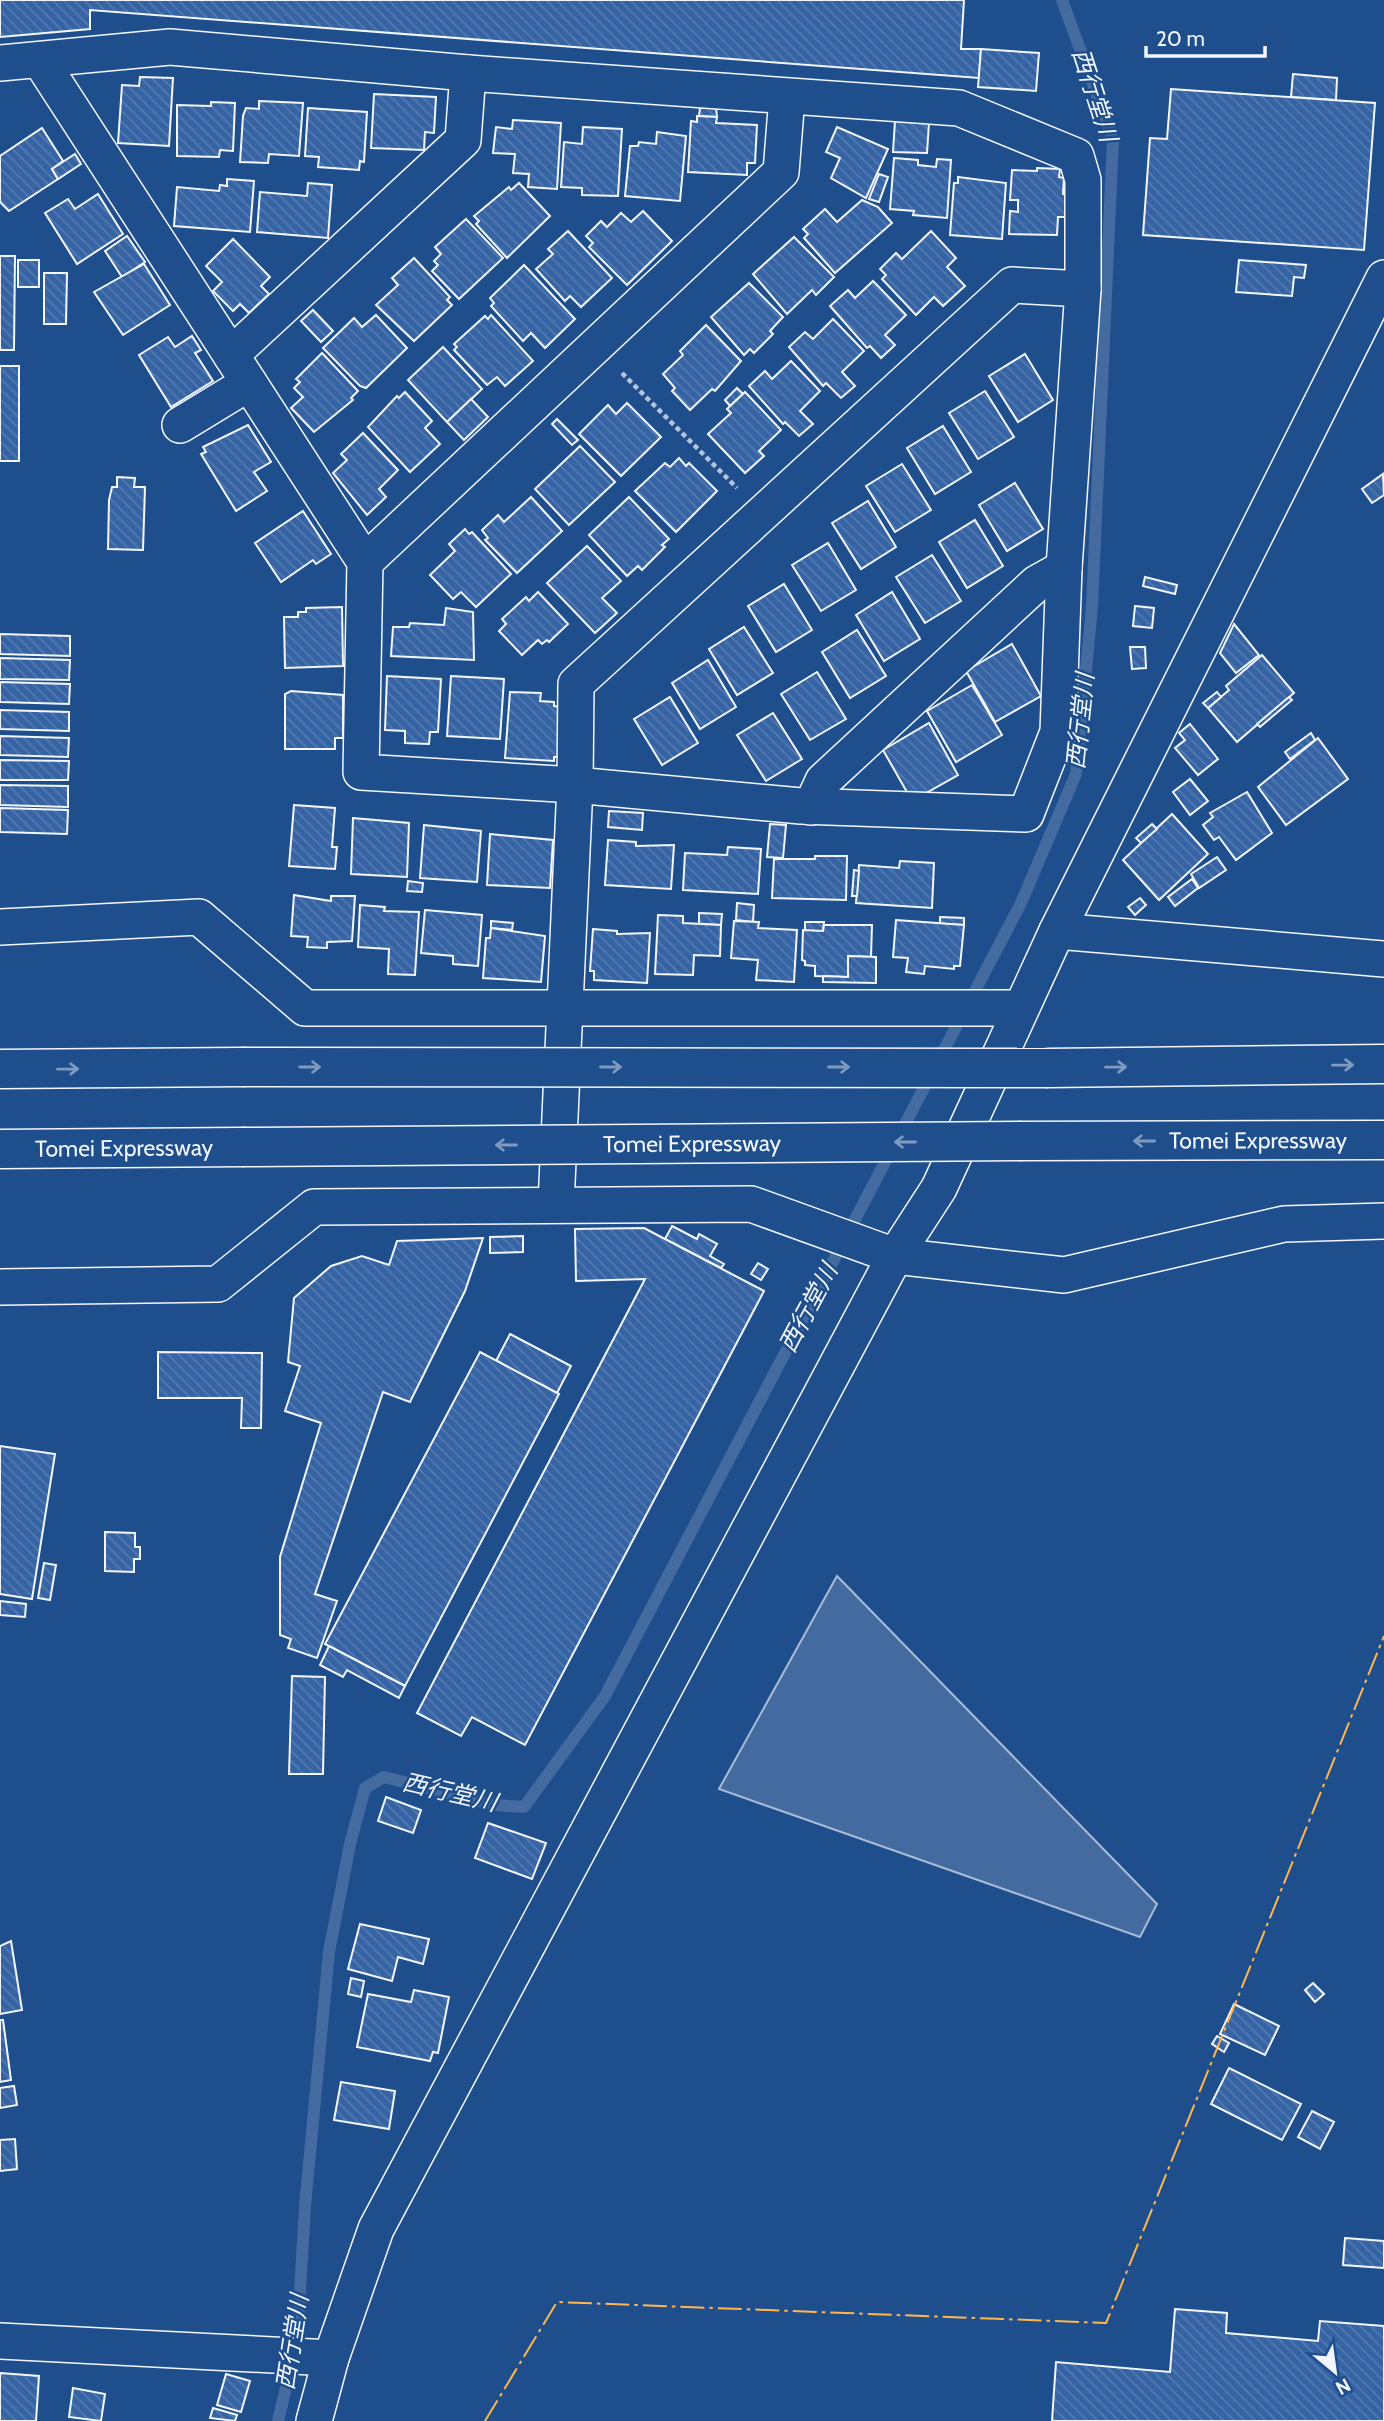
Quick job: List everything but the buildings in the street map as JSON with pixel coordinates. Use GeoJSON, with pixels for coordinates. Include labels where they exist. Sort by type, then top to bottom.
{"type":"FeatureCollection","features":[{"type":"Feature","properties":{"kind":"highway"},"geometry":{"type":"LineString","coordinates":[[0,1069],[1048,1068],[1384,1064]]}},
{"type":"Feature","properties":{"kind":"highway","name":"Tomei Expressway"},"geometry":{"type":"LineString","coordinates":[[0,1149],[1384,1140]]}},
{"type":"Feature","properties":{"kind":"street"},"geometry":{"type":"LineString","coordinates":[[0,63],[170,47],[468,73],[959,108],[1076,156],[1083,180],[1083,289],[1064,568],[1058,732],[1026,814],[811,807],[575,785],[361,772],[365,562],[40,60]]}},
{"type":"Feature","properties":{"kind":"street"},"geometry":{"type":"LineString","coordinates":[[180,425],[240,369],[464,140],[468,73]]}},
{"type":"Feature","properties":{"kind":"street"},"geometry":{"type":"LineString","coordinates":[[365,562],[781,172],[787,97]]}},
{"type":"Feature","properties":{"kind":"street"},"geometry":{"type":"LineString","coordinates":[[314,2421],[305,2357],[376,2230],[880,1251],[939,1188],[1005,1008],[1057,931],[1384,278]]}},
{"type":"Feature","properties":{"kind":"street"},"geometry":{"type":"LineString","coordinates":[[556,1205],[575,785],[576,684],[1012,285],[1083,289]]}},
{"type":"Feature","properties":{"kind":"street"},"geometry":{"type":"LineString","coordinates":[[811,807],[823,781],[1037,583],[1064,568]]}},
{"type":"Feature","properties":{"kind":"street"},"geometry":{"type":"LineString","coordinates":[[0,927],[199,917],[305,1008],[1005,1008]]}},
{"type":"Feature","properties":{"kind":"street"},"geometry":{"type":"LineString","coordinates":[[1057,931],[1384,960]]}},
{"type":"Feature","properties":{"kind":"street"},"geometry":{"type":"LineString","coordinates":[[0,1287],[218,1284],[314,1207],[751,1204],[880,1251],[1064,1275],[1284,1224],[1384,1220]]}},
{"type":"Feature","properties":{"kind":"street"},"geometry":{"type":"LineString","coordinates":[[0,2342],[305,2357]]}},
{"type":"Feature","properties":{"kind":"path"},"geometry":{"type":"LineString","coordinates":[[595,345],[762,513]]}},
{"type":"Feature","properties":{"kind":"water"},"geometry":{"type":"Polygon","coordinates":[[[837,1576],[1157,1904],[1140,1937],[719,1789],[837,1576]]]}},
{"type":"Feature","properties":{"kind":"waterway","name":"西行堂川"},"geometry":{"type":"LineString","coordinates":[[278,2421],[297,2342],[305,2206],[329,1952],[350,1844],[365,1788],[384,1777],[495,1805],[524,1807],[605,1696],[1021,903],[1076,774],[1092,607],[1113,139],[1062,0]]}},
{"type":"Feature","properties":{"kind":"power"},"geometry":{"type":"LineString","coordinates":[[485,2421],[557,2302],[1106,2323],[1384,1636]]}}]}
